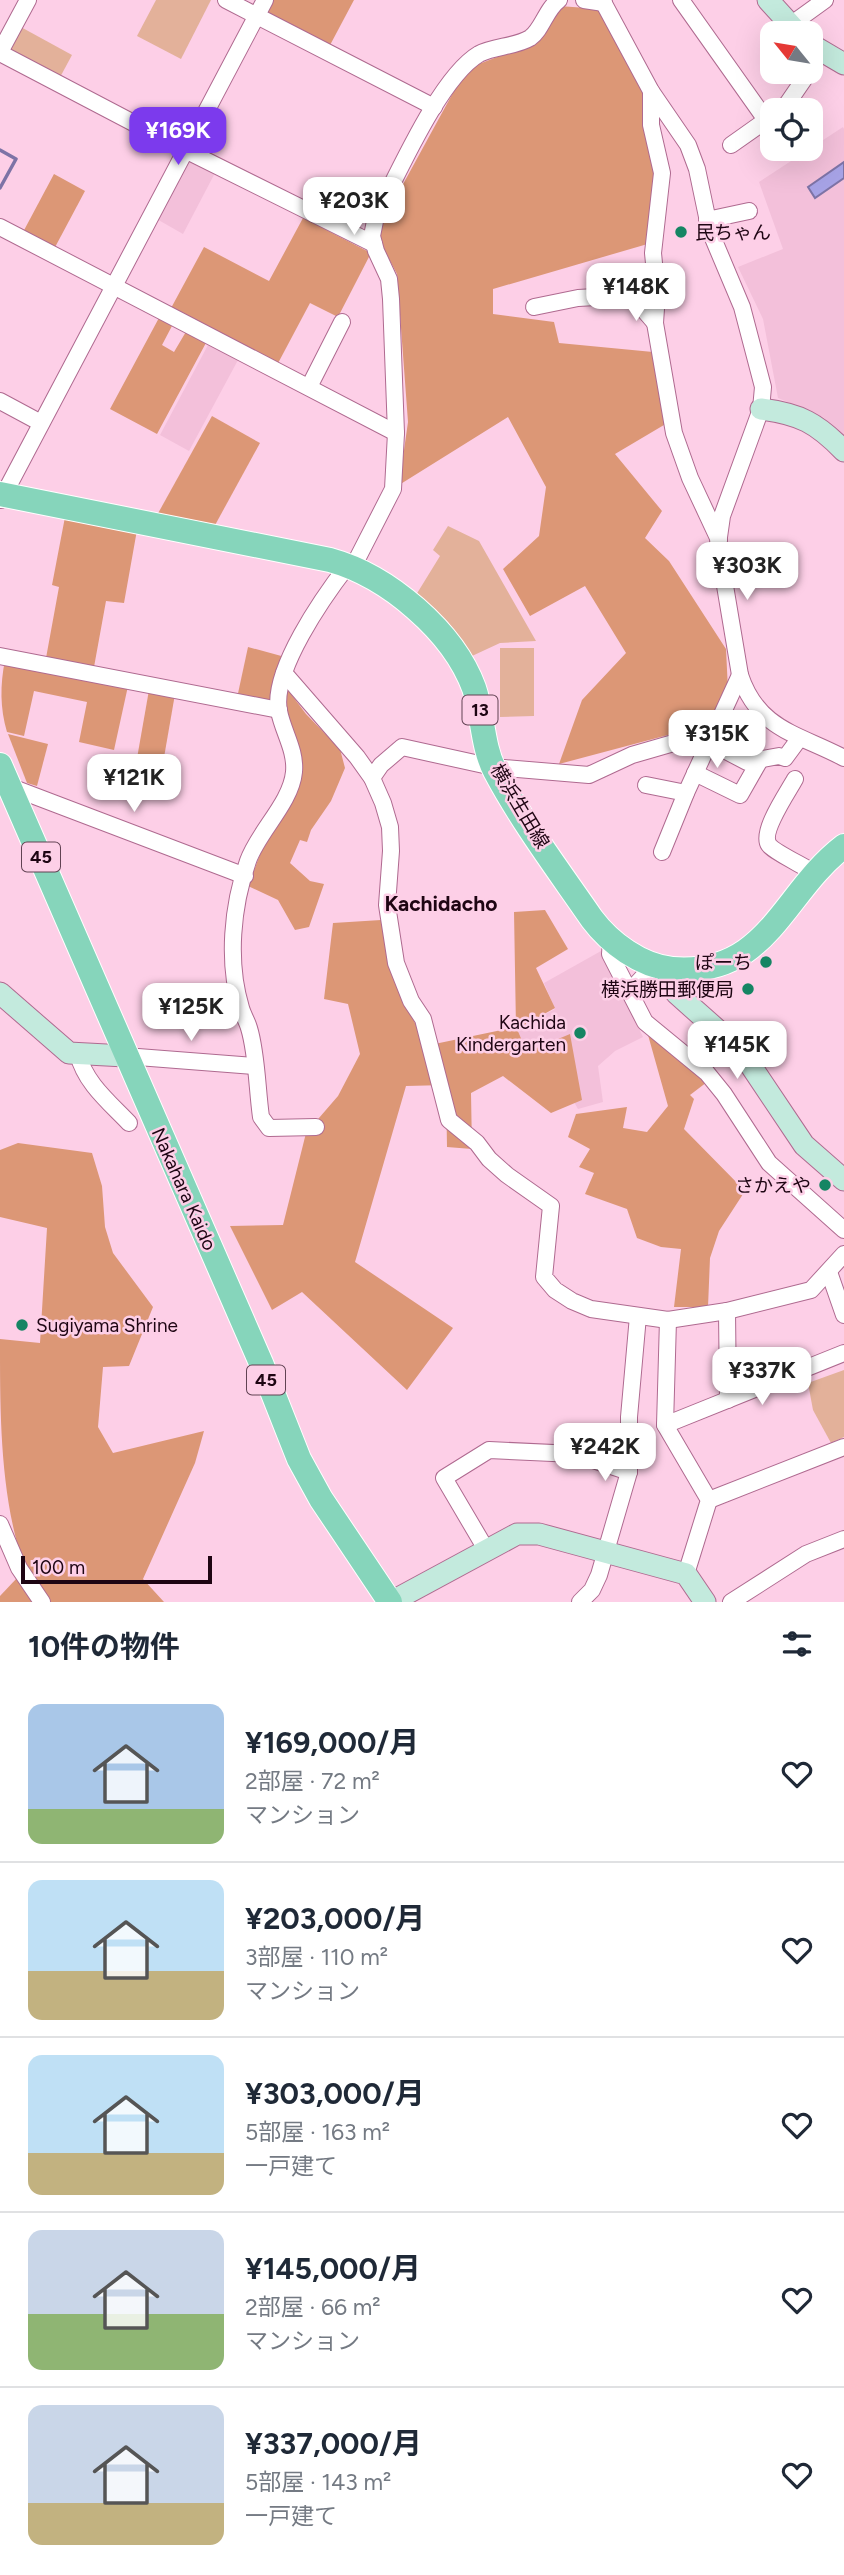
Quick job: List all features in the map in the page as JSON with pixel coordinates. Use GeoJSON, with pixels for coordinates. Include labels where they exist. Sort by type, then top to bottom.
{"type":"FeatureCollection","features":[{"type":"Feature","properties":{"kind":"main road","name":"横浜生田線"},"geometry":{"type":"LineString","coordinates":[[1,497],[351,566],[401,597],[447,641],[473,687],[493,767],[592,919],[611,939],[638,957],[660,967],[688,970],[712,967],[738,958],[760,941],[816,874],[844,846]]}},
{"type":"Feature","properties":{"kind":"main road","name":"Nakahara Kaido"},"geometry":{"type":"LineString","coordinates":[[0,765],[261,1363],[299,1459],[321,1499],[391,1602]]}},
{"type":"Feature","properties":{"kind":"street"},"geometry":{"type":"LineString","coordinates":[[28,0],[0,52],[185,150],[374,244]]}},
{"type":"Feature","properties":{"kind":"street"},"geometry":{"type":"LineString","coordinates":[[226,0],[434,107]]}},
{"type":"Feature","properties":{"kind":"street"},"geometry":{"type":"LineString","coordinates":[[1,497],[265,0]]}},
{"type":"Feature","properties":{"kind":"street"},"geometry":{"type":"LineString","coordinates":[[316,1127],[269,1128],[261,1117],[249,1029],[236,985],[233,936],[237,902],[247,862],[283,801],[294,775],[294,755],[279,710],[278,696],[284,673],[317,605],[351,566],[394,489],[396,433],[389,279],[372,236],[376,216],[434,107],[463,65],[481,53],[531,37],[553,4],[559,0]]}},
{"type":"Feature","properties":{"kind":"street"},"geometry":{"type":"LineString","coordinates":[[584,0],[603,1],[651,91],[704,165],[707,220],[742,307],[763,387],[761,409],[722,516],[719,540],[740,675],[746,691],[758,709],[776,726],[844,758]]}},
{"type":"Feature","properties":{"kind":"street"},"geometry":{"type":"LineString","coordinates":[[681,0],[760,100]]}},
{"type":"Feature","properties":{"kind":"street"},"geometry":{"type":"LineString","coordinates":[[768,0],[786,21]]}},
{"type":"Feature","properties":{"kind":"street"},"geometry":{"type":"LineString","coordinates":[[802,21],[825,0]]}},
{"type":"Feature","properties":{"kind":"street"},"geometry":{"type":"LineString","coordinates":[[823,52],[844,64]]}},
{"type":"Feature","properties":{"kind":"street"},"geometry":{"type":"LineString","coordinates":[[651,91],[651,125],[662,173],[653,253],[657,294],[654,323],[674,433],[690,478],[719,540]]}},
{"type":"Feature","properties":{"kind":"street"},"geometry":{"type":"LineString","coordinates":[[731,145],[760,124]]}},
{"type":"Feature","properties":{"kind":"street"},"geometry":{"type":"LineString","coordinates":[[707,220],[749,211]]}},
{"type":"Feature","properties":{"kind":"street"},"geometry":{"type":"LineString","coordinates":[[0,227],[396,433]]}},
{"type":"Feature","properties":{"kind":"street"},"geometry":{"type":"LineString","coordinates":[[534,307],[578,298],[631,296],[654,323]]}},
{"type":"Feature","properties":{"kind":"street"},"geometry":{"type":"LineString","coordinates":[[309,387],[342,323]]}},
{"type":"Feature","properties":{"kind":"street"},"geometry":{"type":"LineString","coordinates":[[0,401],[41,423]]}},
{"type":"Feature","properties":{"kind":"street"},"geometry":{"type":"LineString","coordinates":[[761,409],[790,413],[807,419],[844,451]]}},
{"type":"Feature","properties":{"kind":"street"},"geometry":{"type":"LineString","coordinates":[[0,656],[279,710]]}},
{"type":"Feature","properties":{"kind":"street"},"geometry":{"type":"LineString","coordinates":[[284,673],[342,738],[372,779],[390,827],[387,905],[396,963],[411,1001],[423,1019],[449,1120],[477,1143],[489,1159],[507,1175],[551,1206],[544,1277],[555,1290],[591,1309],[668,1320],[727,1311],[811,1290],[844,1254]]}},
{"type":"Feature","properties":{"kind":"street"},"geometry":{"type":"LineString","coordinates":[[662,852],[740,675]]}},
{"type":"Feature","properties":{"kind":"street"},"geometry":{"type":"LineString","coordinates":[[372,779],[387,759],[402,747],[493,767],[589,775],[632,755],[712,736],[747,762],[779,756],[785,758],[799,739]]}},
{"type":"Feature","properties":{"kind":"street"},"geometry":{"type":"LineString","coordinates":[[695,773],[740,795],[760,760]]}},
{"type":"Feature","properties":{"kind":"street"},"geometry":{"type":"LineString","coordinates":[[795,779],[768,828],[766,837],[769,846],[816,874]]}},
{"type":"Feature","properties":{"kind":"street"},"geometry":{"type":"LineString","coordinates":[[646,785],[686,793]]}},
{"type":"Feature","properties":{"kind":"street"},"geometry":{"type":"LineString","coordinates":[[11,787],[245,876]]}},
{"type":"Feature","properties":{"kind":"street"},"geometry":{"type":"LineString","coordinates":[[611,939],[610,954],[645,1022],[707,1073],[769,1163],[844,1230]]}},
{"type":"Feature","properties":{"kind":"street"},"geometry":{"type":"LineString","coordinates":[[629,992],[660,967],[677,995],[741,1051],[804,1145],[844,1180]]}},
{"type":"Feature","properties":{"kind":"street"},"geometry":{"type":"LineString","coordinates":[[0,993],[64,1050],[78,1054],[254,1066]]}},
{"type":"Feature","properties":{"kind":"street"},"geometry":{"type":"LineString","coordinates":[[78,1054],[82,1070],[89,1081],[129,1123]]}},
{"type":"Feature","properties":{"kind":"street"},"geometry":{"type":"LineString","coordinates":[[829,1272],[844,1315]]}},
{"type":"Feature","properties":{"kind":"street"},"geometry":{"type":"LineString","coordinates":[[727,1311],[728,1401]]}},
{"type":"Feature","properties":{"kind":"street"},"geometry":{"type":"LineString","coordinates":[[580,1602],[592,1590],[599,1575],[629,1472],[629,1417],[638,1316]]}},
{"type":"Feature","properties":{"kind":"street"},"geometry":{"type":"LineString","coordinates":[[668,1320],[665,1425],[709,1500],[686,1574]]}},
{"type":"Feature","properties":{"kind":"street"},"geometry":{"type":"LineString","coordinates":[[665,1425],[844,1353]]}},
{"type":"Feature","properties":{"kind":"street"},"geometry":{"type":"LineString","coordinates":[[709,1500],[844,1447]]}},
{"type":"Feature","properties":{"kind":"street"},"geometry":{"type":"LineString","coordinates":[[487,1551],[444,1478],[489,1450],[575,1454],[629,1472]]}},
{"type":"Feature","properties":{"kind":"street"},"geometry":{"type":"LineString","coordinates":[[0,1524],[19,1567],[42,1602]]}},
{"type":"Feature","properties":{"kind":"street"},"geometry":{"type":"LineString","coordinates":[[391,1602],[517,1534],[539,1534],[686,1574],[705,1602]]}},
{"type":"Feature","properties":{"kind":"street"},"geometry":{"type":"LineString","coordinates":[[731,1602],[806,1554],[844,1539]]}},
{"type":"Feature","properties":{"kind":"shaded area"},"geometry":{"type":"Polygon","coordinates":[[[156,0],[211,0],[181,59],[137,36],[156,0]]]}},
{"type":"Feature","properties":{"kind":"shaded area"},"geometry":{"type":"Polygon","coordinates":[[[271,0],[354,0],[329,47],[264,12],[271,0]]]}},
{"type":"Feature","properties":{"kind":"shaded area"},"geometry":{"type":"Polygon","coordinates":[[[559,6],[600,9],[643,91],[658,174],[651,243],[493,289],[493,314],[554,322],[559,343],[653,352],[669,422],[615,454],[662,511],[645,538],[669,561],[726,649],[728,690],[711,720],[668,735],[559,764],[582,700],[626,653],[585,586],[530,616],[503,569],[539,536],[546,487],[508,417],[399,485],[408,422],[397,274],[379,240],[384,219],[466,69],[531,44],[559,6]]]}},
{"type":"Feature","properties":{"kind":"shaded area"},"geometry":{"type":"Polygon","coordinates":[[[19,26],[72,55],[58,81],[5,52],[19,26]]]}},
{"type":"Feature","properties":{"kind":"shaded area"},"geometry":{"type":"Polygon","coordinates":[[[843,127],[844,436],[823,417],[778,398],[763,319],[738,267],[783,249],[759,182],[791,161],[823,161],[823,140],[843,127]]]}},
{"type":"Feature","properties":{"kind":"shaded area"},"geometry":{"type":"Polygon","coordinates":[[[188,156],[216,171],[183,234],[155,218],[188,156]]]}},
{"type":"Feature","properties":{"kind":"shaded area"},"geometry":{"type":"Polygon","coordinates":[[[844,162],[844,178],[815,198],[808,187],[844,162]]]}},
{"type":"Feature","properties":{"kind":"shaded area"},"geometry":{"type":"Polygon","coordinates":[[[54,174],[85,191],[53,251],[22,234],[54,174]]]}},
{"type":"Feature","properties":{"kind":"shaded area"},"geometry":{"type":"Polygon","coordinates":[[[303,218],[371,253],[338,317],[310,303],[276,367],[170,310],[204,247],[269,281],[303,218]]]}},
{"type":"Feature","properties":{"kind":"shaded area"},"geometry":{"type":"Polygon","coordinates":[[[160,316],[173,324],[162,345],[174,352],[187,330],[207,341],[157,434],[110,409],[160,316]]]}},
{"type":"Feature","properties":{"kind":"shaded area"},"geometry":{"type":"Polygon","coordinates":[[[208,345],[238,360],[189,451],[160,435],[208,345]]]}},
{"type":"Feature","properties":{"kind":"shaded area"},"geometry":{"type":"Polygon","coordinates":[[[212,416],[260,443],[214,527],[156,517],[212,416]]]}},
{"type":"Feature","properties":{"kind":"shaded area"},"geometry":{"type":"Polygon","coordinates":[[[65,517],[137,530],[124,603],[106,601],[94,667],[46,658],[59,587],[52,585],[65,517]]]}},
{"type":"Feature","properties":{"kind":"shaded area"},"geometry":{"type":"Polygon","coordinates":[[[448,526],[479,541],[536,641],[500,643],[472,656],[448,622],[416,595],[440,556],[433,550],[448,526]]]}},
{"type":"Feature","properties":{"kind":"shaded area"},"geometry":{"type":"Polygon","coordinates":[[[248,647],[285,657],[273,703],[237,698],[248,647]]]}},
{"type":"Feature","properties":{"kind":"shaded area"},"geometry":{"type":"Polygon","coordinates":[[[500,648],[534,648],[534,716],[500,717],[500,648]]]}},
{"type":"Feature","properties":{"kind":"shaded area"},"geometry":{"type":"Polygon","coordinates":[[[5,660],[128,686],[114,750],[79,742],[87,702],[34,691],[24,736],[7,732],[2,696],[5,660]]]}},
{"type":"Feature","properties":{"kind":"shaded area"},"geometry":{"type":"Polygon","coordinates":[[[285,686],[306,714],[340,749],[345,768],[331,801],[311,830],[307,842],[300,840],[290,863],[310,881],[324,884],[309,927],[295,930],[278,900],[248,886],[269,831],[289,800],[285,686]]]}},
{"type":"Feature","properties":{"kind":"shaded area"},"geometry":{"type":"Polygon","coordinates":[[[149,690],[175,694],[162,769],[136,764],[149,690]]]}},
{"type":"Feature","properties":{"kind":"shaded area"},"geometry":{"type":"Polygon","coordinates":[[[8,734],[48,744],[37,786],[27,783],[8,734]]]}},
{"type":"Feature","properties":{"kind":"shaded area"},"geometry":{"type":"Polygon","coordinates":[[[545,910],[568,949],[536,968],[555,1008],[517,1029],[527,1052],[570,1034],[582,1100],[551,1113],[503,1076],[471,1093],[472,1149],[447,1147],[446,1085],[406,1086],[355,1262],[453,1328],[407,1390],[302,1292],[272,1310],[230,1226],[283,1225],[306,1133],[338,1096],[360,1054],[348,1004],[324,999],[333,923],[381,920],[397,982],[425,1046],[516,1027],[514,912],[545,910]]]}},
{"type":"Feature","properties":{"kind":"shaded area","name":"Kachida Kindergarten"},"geometry":{"type":"Polygon","coordinates":[[[601,951],[643,1037],[615,1051],[598,1066],[603,1102],[578,1109],[551,1062],[527,1051],[517,1029],[555,1009],[544,983],[601,951]]]}},
{"type":"Feature","properties":{"kind":"shaded area"},"geometry":{"type":"Polygon","coordinates":[[[653,1030],[711,1079],[690,1095],[694,1099],[684,1129],[745,1191],[719,1231],[710,1258],[708,1307],[674,1307],[681,1249],[661,1247],[637,1238],[627,1209],[585,1194],[594,1173],[579,1167],[590,1149],[568,1137],[576,1114],[627,1107],[623,1128],[647,1132],[668,1106],[648,1035],[653,1030]]]}},
{"type":"Feature","properties":{"kind":"shaded area"},"geometry":{"type":"Polygon","coordinates":[[[18,1143],[92,1153],[102,1186],[105,1227],[113,1253],[153,1307],[129,1366],[103,1367],[98,1427],[113,1453],[204,1431],[195,1463],[143,1579],[164,1602],[50,1602],[21,1557],[5,1477],[0,1339],[40,1343],[47,1228],[0,1217],[0,1150],[18,1143]]]}},
{"type":"Feature","properties":{"kind":"shaded area"},"geometry":{"type":"Polygon","coordinates":[[[844,1370],[844,1437],[831,1443],[813,1410],[808,1383],[844,1370]]]}},
{"type":"Feature","properties":{"kind":"shaded area"},"geometry":{"type":"Polygon","coordinates":[[[17,1578],[33,1602],[0,1602],[0,1596],[17,1578]]]}},
{"type":"Feature","properties":{"kind":"waterway"},"geometry":{"type":"LineString","coordinates":[[0,150],[16,159],[0,188]]}},
{"type":"Feature","properties":{"kind":"place","name":"民ちゃん"},"geometry":{"type":"Point","coordinates":[681,232]}},
{"type":"Feature","properties":{"kind":"place","name":"ぽーち"},"geometry":{"type":"Point","coordinates":[766,962]}},
{"type":"Feature","properties":{"kind":"place","name":"横浜勝田郵便局"},"geometry":{"type":"Point","coordinates":[748,989]}},
{"type":"Feature","properties":{"kind":"place","name":"Kachida Kindergarten"},"geometry":{"type":"Point","coordinates":[580,1033]}},
{"type":"Feature","properties":{"kind":"place","name":"さかえや"},"geometry":{"type":"Point","coordinates":[825,1185]}},
{"type":"Feature","properties":{"kind":"place","name":"Sugiyama Shrine"},"geometry":{"type":"Point","coordinates":[22,1325]}},
{"type":"Feature","properties":{"kind":"district","name":"Kachidacho"},"geometry":{"type":"Point","coordinates":[441,903]}}]}
